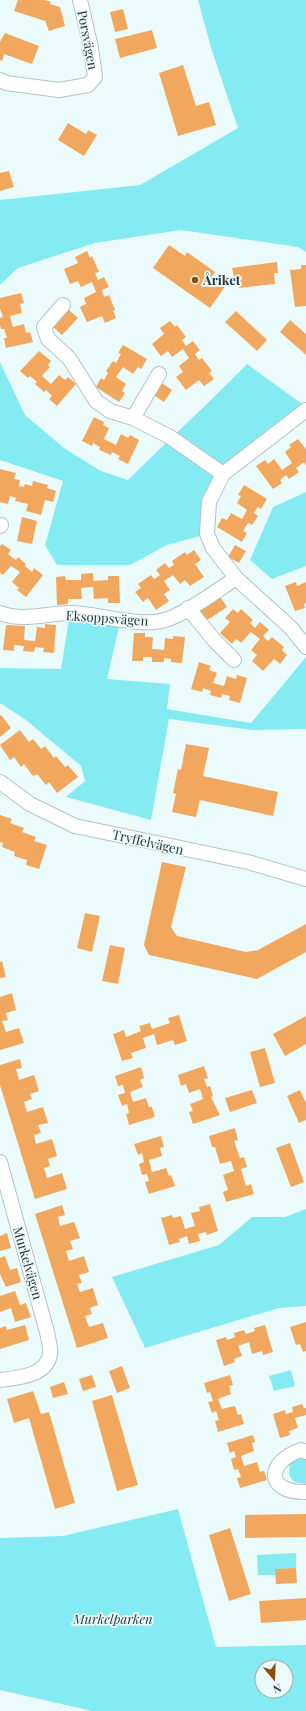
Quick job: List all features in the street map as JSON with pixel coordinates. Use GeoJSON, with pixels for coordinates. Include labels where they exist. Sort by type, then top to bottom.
{"type":"FeatureCollection","features":[{"type":"Feature","properties":{"kind":"street","name":"Porsvägen"},"geometry":{"type":"LineString","coordinates":[[0,80],[6,83],[59,90],[88,85],[95,77],[91,48],[80,0]]}},
{"type":"Feature","properties":{"kind":"street"},"geometry":{"type":"LineString","coordinates":[[63,305],[44,327],[48,339],[69,358],[96,401],[110,411],[133,418],[170,437],[223,474]]}},
{"type":"Feature","properties":{"kind":"street"},"geometry":{"type":"LineString","coordinates":[[133,418],[159,374]]}},
{"type":"Feature","properties":{"kind":"street"},"geometry":{"type":"LineString","coordinates":[[306,410],[223,474],[209,502],[207,534],[213,548],[236,578],[291,628],[306,647]]}},
{"type":"Feature","properties":{"kind":"street","name":"Eksoppsvägen"},"geometry":{"type":"LineString","coordinates":[[0,613],[43,616],[70,613],[146,622],[165,620],[188,608],[236,578]]}},
{"type":"Feature","properties":{"kind":"street"},"geometry":{"type":"LineString","coordinates":[[188,608],[214,640],[234,660]]}},
{"type":"Feature","properties":{"kind":"street","name":"Tryffelvägen"},"geometry":{"type":"LineString","coordinates":[[0,782],[30,804],[75,826],[248,862],[306,879]]}},
{"type":"Feature","properties":{"kind":"street","name":"Murkelvägen"},"geometry":{"type":"LineString","coordinates":[[0,1162],[47,1332],[50,1354],[46,1365],[40,1370],[18,1378],[0,1380]]}},
{"type":"Feature","properties":{"kind":"street"},"geometry":{"type":"LineString","coordinates":[[306,1452],[301,1450],[286,1457],[279,1462],[275,1472],[279,1486],[283,1489],[288,1492],[306,1492]]}},
{"type":"Feature","properties":{"kind":"green space"},"geometry":{"type":"Polygon","coordinates":[[[198,0],[306,0],[306,252],[298,247],[181,230],[95,243],[18,268],[0,285],[0,200],[140,185],[238,128],[212,51],[198,0]]]}},
{"type":"Feature","properties":{"kind":"green space"},"geometry":{"type":"Polygon","coordinates":[[[0,362],[25,415],[64,448],[101,471],[128,480],[247,364],[306,407],[223,474],[207,534],[167,545],[130,565],[57,565],[45,545],[63,481],[0,460],[0,362]]]}},
{"type":"Feature","properties":{"kind":"green space"},"geometry":{"type":"Polygon","coordinates":[[[306,492],[306,566],[272,579],[250,560],[273,507],[306,492]]]}},
{"type":"Feature","properties":{"kind":"green space"},"geometry":{"type":"Polygon","coordinates":[[[70,613],[121,619],[107,679],[170,684],[167,709],[251,723],[306,657],[306,729],[252,730],[169,719],[151,820],[66,797],[85,781],[81,766],[26,720],[0,703],[0,668],[61,669],[70,613]]]}},
{"type":"Feature","properties":{"kind":"green space"},"geometry":{"type":"Polygon","coordinates":[[[306,1209],[306,1306],[279,1308],[145,1348],[112,1277],[219,1245],[252,1217],[285,1217],[306,1209]]]}},
{"type":"Feature","properties":{"kind":"green space"},"geometry":{"type":"Polygon","coordinates":[[[291,1370],[295,1386],[274,1391],[269,1376],[291,1370]]]}},
{"type":"Feature","properties":{"kind":"green space"},"geometry":{"type":"Polygon","coordinates":[[[300,1458],[306,1459],[306,1484],[294,1482],[289,1475],[290,1462],[300,1458]]]}},
{"type":"Feature","properties":{"kind":"green space","name":"Murkelparken"},"geometry":{"type":"Polygon","coordinates":[[[178,1509],[216,1647],[306,1645],[306,1711],[92,1711],[0,1690],[0,1538],[63,1536],[178,1509]]]}},
{"type":"Feature","properties":{"kind":"green space"},"geometry":{"type":"Polygon","coordinates":[[[296,1553],[296,1568],[276,1569],[276,1575],[258,1575],[257,1555],[296,1553]]]}},
{"type":"Feature","properties":{"kind":"building"},"geometry":{"type":"Polygon","coordinates":[[[18,0],[44,0],[51,2],[50,4],[60,7],[65,26],[49,31],[45,20],[14,11],[18,0]]]}},
{"type":"Feature","properties":{"kind":"building"},"geometry":{"type":"Polygon","coordinates":[[[123,9],[128,29],[115,32],[110,12],[123,9]]]}},
{"type":"Feature","properties":{"kind":"building"},"geometry":{"type":"Polygon","coordinates":[[[152,30],[157,48],[120,58],[115,39],[152,30]]]}},
{"type":"Feature","properties":{"kind":"building"},"geometry":{"type":"Polygon","coordinates":[[[5,33],[39,46],[32,64],[4,54],[2,61],[0,60],[0,42],[5,33]]]}},
{"type":"Feature","properties":{"kind":"building"},"geometry":{"type":"Polygon","coordinates":[[[183,65],[196,106],[209,102],[216,125],[178,136],[159,73],[183,65]]]}},
{"type":"Feature","properties":{"kind":"building"},"geometry":{"type":"Polygon","coordinates":[[[68,123],[86,134],[88,130],[97,135],[84,156],[58,140],[68,123]]]}},
{"type":"Feature","properties":{"kind":"building"},"geometry":{"type":"Polygon","coordinates":[[[9,171],[14,187],[0,191],[0,173],[9,171]]]}},
{"type":"Feature","properties":{"kind":"building","name":"Åriket"},"geometry":{"type":"Polygon","coordinates":[[[169,245],[185,256],[187,252],[215,272],[212,276],[226,285],[210,308],[153,268],[169,245]]]}},
{"type":"Feature","properties":{"kind":"building"},"geometry":{"type":"Polygon","coordinates":[[[87,251],[90,258],[92,256],[99,272],[95,273],[98,280],[104,277],[109,287],[102,290],[104,297],[109,295],[115,310],[113,311],[116,318],[105,323],[102,316],[87,322],[80,307],[86,304],[84,298],[96,292],[92,282],[81,287],[78,281],[70,284],[64,269],[78,263],[75,257],[87,251]]]}},
{"type":"Feature","properties":{"kind":"building"},"geometry":{"type":"Polygon","coordinates":[[[277,262],[278,273],[274,273],[275,284],[239,288],[237,277],[234,277],[232,268],[277,262]]]}},
{"type":"Feature","properties":{"kind":"building"},"geometry":{"type":"Polygon","coordinates":[[[301,265],[306,265],[306,306],[295,307],[290,270],[301,269],[301,265]]]}},
{"type":"Feature","properties":{"kind":"building"},"geometry":{"type":"Polygon","coordinates":[[[21,293],[24,303],[20,304],[22,313],[10,316],[13,327],[24,324],[26,333],[30,332],[33,342],[6,348],[4,338],[7,338],[4,329],[1,329],[0,325],[0,318],[3,317],[0,309],[0,298],[21,293]]]}},
{"type":"Feature","properties":{"kind":"building"},"geometry":{"type":"Polygon","coordinates":[[[67,308],[78,318],[62,335],[52,326],[67,308]]]}},
{"type":"Feature","properties":{"kind":"building"},"geometry":{"type":"Polygon","coordinates":[[[236,311],[267,340],[257,351],[225,322],[236,311]]]}},
{"type":"Feature","properties":{"kind":"building"},"geometry":{"type":"Polygon","coordinates":[[[290,320],[306,334],[306,355],[280,332],[290,320]]]}},
{"type":"Feature","properties":{"kind":"building"},"geometry":{"type":"Polygon","coordinates":[[[170,321],[175,327],[177,325],[186,337],[182,340],[186,346],[193,341],[200,350],[195,354],[199,360],[202,358],[212,371],[209,373],[214,379],[204,386],[199,380],[186,390],[176,377],[183,372],[179,366],[189,358],[183,349],[172,357],[168,351],[161,356],[152,344],[164,334],[160,328],[170,321]]]}},
{"type":"Feature","properties":{"kind":"building"},"geometry":{"type":"Polygon","coordinates":[[[123,345],[147,359],[141,369],[138,367],[133,374],[123,367],[116,377],[126,384],[122,391],[125,393],[119,402],[96,387],[101,378],[104,380],[108,373],[106,371],[113,361],[116,363],[121,354],[118,353],[123,345]]]}},
{"type":"Feature","properties":{"kind":"building"},"geometry":{"type":"Polygon","coordinates":[[[39,351],[51,361],[48,365],[50,367],[42,376],[51,384],[59,375],[65,380],[68,377],[76,384],[57,406],[49,399],[52,396],[46,390],[44,392],[35,384],[37,382],[30,376],[28,378],[20,371],[39,351]]]}},
{"type":"Feature","properties":{"kind":"building"},"geometry":{"type":"Polygon","coordinates":[[[160,382],[172,390],[164,402],[152,394],[160,382]]]}},
{"type":"Feature","properties":{"kind":"building"},"geometry":{"type":"Polygon","coordinates":[[[94,417],[104,422],[103,425],[109,428],[104,439],[116,445],[121,434],[128,438],[130,435],[139,440],[128,464],[118,459],[120,456],[112,452],[111,455],[99,450],[100,447],[93,443],[92,446],[82,441],[94,417]]]}},
{"type":"Feature","properties":{"kind":"building"},"geometry":{"type":"Polygon","coordinates":[[[298,439],[306,449],[306,466],[304,462],[296,468],[299,472],[289,479],[286,475],[280,480],[282,483],[273,489],[256,466],[265,460],[268,464],[274,459],[282,470],[292,463],[285,452],[291,447],[289,445],[298,439]]]}},
{"type":"Feature","properties":{"kind":"building"},"geometry":{"type":"Polygon","coordinates":[[[0,469],[16,473],[14,479],[20,480],[19,486],[24,487],[25,484],[32,486],[33,481],[48,485],[47,488],[56,491],[53,502],[45,500],[41,515],[26,511],[28,504],[15,501],[16,498],[10,496],[8,504],[0,502],[0,469]]]}},
{"type":"Feature","properties":{"kind":"building"},"geometry":{"type":"Polygon","coordinates":[[[244,485],[267,499],[261,509],[258,507],[254,513],[258,516],[252,525],[248,523],[243,531],[247,533],[242,542],[217,527],[222,518],[227,520],[231,513],[242,519],[247,510],[237,503],[241,496],[238,495],[244,485]]]}},
{"type":"Feature","properties":{"kind":"building"},"geometry":{"type":"Polygon","coordinates":[[[22,517],[37,521],[32,544],[17,541],[22,517]]]}},
{"type":"Feature","properties":{"kind":"building"},"geometry":{"type":"Polygon","coordinates":[[[2,544],[11,550],[8,554],[16,560],[18,557],[32,572],[34,568],[43,575],[26,597],[17,590],[19,588],[12,582],[20,572],[11,566],[3,575],[0,573],[0,546],[2,544]]]}},
{"type":"Feature","properties":{"kind":"building"},"geometry":{"type":"Polygon","coordinates":[[[235,545],[246,551],[239,563],[228,557],[235,545]]]}},
{"type":"Feature","properties":{"kind":"building"},"geometry":{"type":"Polygon","coordinates":[[[194,550],[201,560],[195,564],[204,577],[190,586],[185,580],[180,584],[173,575],[164,581],[170,590],[164,594],[169,601],[156,610],[148,598],[143,602],[135,592],[141,588],[138,584],[151,575],[154,579],[160,575],[156,570],[165,563],[169,568],[174,565],[172,561],[185,552],[187,555],[194,550]]]}},
{"type":"Feature","properties":{"kind":"building"},"geometry":{"type":"Polygon","coordinates":[[[93,573],[93,581],[108,580],[108,576],[119,576],[120,603],[108,603],[108,598],[94,599],[93,587],[81,588],[82,599],[68,599],[68,604],[57,605],[56,577],[65,576],[66,580],[81,580],[81,574],[93,573]]]}},
{"type":"Feature","properties":{"kind":"building"},"geometry":{"type":"Polygon","coordinates":[[[296,582],[297,586],[306,582],[306,603],[304,604],[305,608],[295,611],[285,586],[296,582]]]}},
{"type":"Feature","properties":{"kind":"building"},"geometry":{"type":"Polygon","coordinates":[[[219,595],[227,607],[206,621],[198,609],[219,595]]]}},
{"type":"Feature","properties":{"kind":"building"},"geometry":{"type":"Polygon","coordinates":[[[233,609],[238,613],[241,609],[253,620],[250,623],[255,628],[260,622],[269,630],[263,636],[268,641],[272,637],[284,647],[282,650],[287,655],[280,664],[274,659],[263,671],[252,661],[257,655],[251,650],[260,639],[251,632],[241,643],[236,639],[232,644],[220,633],[230,622],[225,618],[233,609]]]}},
{"type":"Feature","properties":{"kind":"building"},"geometry":{"type":"Polygon","coordinates":[[[45,624],[56,625],[54,653],[43,652],[44,648],[35,647],[34,652],[23,651],[24,646],[14,645],[14,651],[3,650],[6,625],[25,626],[24,640],[35,641],[37,627],[45,628],[45,624]]]}},
{"type":"Feature","properties":{"kind":"building"},"geometry":{"type":"Polygon","coordinates":[[[134,633],[145,633],[145,637],[153,637],[152,649],[164,650],[165,638],[173,639],[173,636],[185,637],[182,663],[171,662],[171,659],[164,658],[164,662],[152,662],[152,657],[143,657],[143,661],[132,661],[134,633]]]}},
{"type":"Feature","properties":{"kind":"building"},"geometry":{"type":"Polygon","coordinates":[[[199,662],[211,666],[209,670],[217,673],[213,683],[224,686],[227,676],[236,679],[237,675],[247,678],[240,703],[229,700],[230,696],[222,694],[221,698],[210,695],[211,691],[203,688],[202,692],[191,689],[199,662]]]}},
{"type":"Feature","properties":{"kind":"building"},"geometry":{"type":"Polygon","coordinates":[[[1,715],[11,728],[0,737],[0,716],[1,715]]]}},
{"type":"Feature","properties":{"kind":"building"},"geometry":{"type":"Polygon","coordinates":[[[20,730],[29,742],[33,739],[41,749],[45,746],[54,758],[56,756],[65,767],[68,765],[78,777],[57,793],[49,782],[46,785],[37,774],[33,776],[24,764],[21,767],[14,757],[10,760],[0,745],[20,730]]]}},
{"type":"Feature","properties":{"kind":"building"},"geometry":{"type":"Polygon","coordinates":[[[186,744],[209,748],[203,776],[278,792],[273,816],[200,800],[196,817],[172,812],[176,794],[173,793],[178,769],[181,770],[186,744]]]}},
{"type":"Feature","properties":{"kind":"building"},"geometry":{"type":"Polygon","coordinates":[[[0,815],[12,819],[10,823],[24,828],[22,832],[36,837],[34,841],[47,845],[39,869],[26,865],[27,860],[14,856],[15,852],[2,847],[3,843],[0,842],[0,815]]]}},
{"type":"Feature","properties":{"kind":"building"},"geometry":{"type":"Polygon","coordinates":[[[162,862],[186,867],[171,927],[177,936],[246,952],[258,950],[306,924],[306,952],[257,979],[149,955],[144,945],[162,862]]]}},
{"type":"Feature","properties":{"kind":"building"},"geometry":{"type":"Polygon","coordinates":[[[85,913],[100,916],[92,952],[77,948],[85,913]]]}},
{"type":"Feature","properties":{"kind":"building"},"geometry":{"type":"Polygon","coordinates":[[[110,945],[125,948],[118,984],[102,981],[110,945]]]}},
{"type":"Feature","properties":{"kind":"building"},"geometry":{"type":"Polygon","coordinates":[[[2,961],[6,977],[0,978],[0,962],[2,961]]]}},
{"type":"Feature","properties":{"kind":"building"},"geometry":{"type":"Polygon","coordinates":[[[12,993],[16,1010],[6,1013],[8,1020],[2,1021],[6,1032],[19,1028],[24,1043],[0,1050],[0,997],[12,993]]]}},
{"type":"Feature","properties":{"kind":"building"},"geometry":{"type":"Polygon","coordinates":[[[179,1015],[187,1041],[175,1045],[173,1040],[157,1045],[154,1034],[143,1038],[146,1048],[131,1053],[133,1058],[122,1061],[113,1034],[124,1030],[126,1037],[141,1031],[139,1026],[150,1023],[152,1029],[170,1023],[168,1018],[179,1015]]]}},
{"type":"Feature","properties":{"kind":"building"},"geometry":{"type":"Polygon","coordinates":[[[306,1016],[306,1044],[285,1056],[273,1034],[306,1016]]]}},
{"type":"Feature","properties":{"kind":"building"},"geometry":{"type":"Polygon","coordinates":[[[265,1048],[275,1083],[260,1087],[250,1052],[265,1048]]]}},
{"type":"Feature","properties":{"kind":"building"},"geometry":{"type":"Polygon","coordinates":[[[20,1059],[22,1068],[16,1069],[19,1080],[34,1075],[39,1091],[30,1094],[32,1099],[24,1102],[27,1112],[43,1107],[48,1123],[38,1125],[41,1133],[34,1135],[36,1144],[52,1139],[57,1156],[48,1159],[50,1166],[44,1168],[47,1178],[62,1173],[67,1189],[35,1199],[0,1085],[0,1065],[20,1059]]]}},
{"type":"Feature","properties":{"kind":"building"},"geometry":{"type":"Polygon","coordinates":[[[204,1066],[208,1078],[204,1079],[207,1087],[210,1086],[213,1096],[211,1097],[220,1115],[193,1124],[189,1112],[193,1111],[190,1104],[203,1099],[200,1089],[189,1093],[186,1084],[181,1086],[178,1075],[204,1066]]]}},
{"type":"Feature","properties":{"kind":"building"},"geometry":{"type":"Polygon","coordinates":[[[141,1067],[144,1078],[140,1080],[143,1087],[130,1092],[133,1102],[146,1098],[149,1107],[152,1107],[155,1117],[129,1125],[126,1114],[129,1113],[127,1104],[122,1106],[118,1095],[125,1093],[123,1085],[118,1086],[115,1076],[141,1067]]]}},
{"type":"Feature","properties":{"kind":"building"},"geometry":{"type":"Polygon","coordinates":[[[252,1090],[257,1103],[230,1112],[225,1098],[252,1090]]]}},
{"type":"Feature","properties":{"kind":"building"},"geometry":{"type":"Polygon","coordinates":[[[300,1090],[306,1103],[306,1120],[299,1123],[287,1096],[300,1090]]]}},
{"type":"Feature","properties":{"kind":"building"},"geometry":{"type":"Polygon","coordinates":[[[235,1128],[238,1140],[234,1141],[240,1158],[244,1157],[247,1167],[241,1169],[246,1186],[251,1184],[254,1194],[226,1202],[223,1192],[228,1190],[223,1175],[234,1171],[231,1161],[220,1164],[215,1147],[212,1147],[209,1136],[235,1128]]]}},
{"type":"Feature","properties":{"kind":"building"},"geometry":{"type":"Polygon","coordinates":[[[161,1136],[164,1147],[160,1148],[162,1156],[149,1160],[152,1172],[166,1168],[169,1176],[171,1175],[175,1186],[149,1194],[145,1182],[149,1181],[147,1174],[142,1175],[139,1164],[144,1162],[142,1153],[138,1155],[134,1144],[161,1136]]]}},
{"type":"Feature","properties":{"kind":"building"},"geometry":{"type":"Polygon","coordinates":[[[290,1143],[304,1182],[291,1187],[276,1148],[290,1143]]]}},
{"type":"Feature","properties":{"kind":"building"},"geometry":{"type":"Polygon","coordinates":[[[210,1204],[218,1231],[207,1235],[206,1232],[198,1234],[200,1241],[189,1244],[187,1236],[179,1239],[180,1242],[169,1245],[161,1218],[172,1215],[173,1218],[181,1216],[185,1229],[195,1226],[191,1213],[200,1211],[199,1207],[210,1204]]]}},
{"type":"Feature","properties":{"kind":"building"},"geometry":{"type":"Polygon","coordinates":[[[62,1205],[65,1215],[58,1217],[60,1226],[74,1222],[80,1238],[70,1241],[73,1249],[66,1251],[69,1261],[84,1256],[89,1272],[79,1275],[82,1283],[77,1284],[80,1292],[93,1288],[98,1305],[90,1308],[92,1314],[85,1316],[89,1327],[103,1323],[108,1338],[77,1348],[35,1214],[62,1205]]]}},
{"type":"Feature","properties":{"kind":"building"},"geometry":{"type":"Polygon","coordinates":[[[7,1233],[11,1248],[0,1251],[0,1236],[7,1233]]]}},
{"type":"Feature","properties":{"kind":"building"},"geometry":{"type":"Polygon","coordinates":[[[5,1256],[10,1270],[17,1268],[21,1282],[6,1287],[0,1274],[0,1258],[5,1256]]]}},
{"type":"Feature","properties":{"kind":"building"},"geometry":{"type":"Polygon","coordinates":[[[15,1291],[20,1305],[26,1303],[31,1317],[15,1322],[11,1308],[0,1312],[0,1296],[15,1291]]]}},
{"type":"Feature","properties":{"kind":"building"},"geometry":{"type":"Polygon","coordinates":[[[306,1322],[306,1351],[303,1352],[300,1344],[296,1345],[290,1327],[306,1322]]]}},
{"type":"Feature","properties":{"kind":"building"},"geometry":{"type":"Polygon","coordinates":[[[25,1325],[29,1340],[0,1349],[0,1328],[6,1326],[7,1330],[25,1325]]]}},
{"type":"Feature","properties":{"kind":"building"},"geometry":{"type":"Polygon","coordinates":[[[265,1325],[273,1352],[263,1355],[262,1351],[252,1354],[249,1342],[238,1346],[242,1356],[234,1359],[235,1362],[224,1366],[216,1340],[226,1337],[227,1340],[235,1337],[234,1333],[244,1330],[246,1334],[255,1331],[254,1328],[265,1325]]]}},
{"type":"Feature","properties":{"kind":"building"},"geometry":{"type":"Polygon","coordinates":[[[122,1366],[130,1388],[117,1393],[109,1371],[122,1366]]]}},
{"type":"Feature","properties":{"kind":"building"},"geometry":{"type":"Polygon","coordinates":[[[92,1375],[96,1387],[83,1391],[79,1379],[92,1375]]]}},
{"type":"Feature","properties":{"kind":"building"},"geometry":{"type":"Polygon","coordinates":[[[230,1375],[233,1385],[229,1386],[231,1394],[218,1399],[222,1409],[235,1406],[238,1415],[241,1414],[244,1424],[218,1432],[215,1421],[219,1420],[216,1411],[212,1413],[208,1402],[213,1401],[210,1392],[207,1393],[204,1383],[230,1375]]]}},
{"type":"Feature","properties":{"kind":"building"},"geometry":{"type":"Polygon","coordinates":[[[64,1382],[68,1394],[53,1398],[50,1387],[64,1382]]]}},
{"type":"Feature","properties":{"kind":"building"},"geometry":{"type":"Polygon","coordinates":[[[33,1391],[41,1414],[49,1412],[75,1503],[55,1509],[29,1418],[14,1423],[7,1399],[33,1391]]]}},
{"type":"Feature","properties":{"kind":"building"},"geometry":{"type":"Polygon","coordinates":[[[112,1395],[138,1485],[117,1491],[92,1401],[112,1395]]]}},
{"type":"Feature","properties":{"kind":"building"},"geometry":{"type":"Polygon","coordinates":[[[302,1404],[304,1408],[306,1408],[306,1415],[295,1418],[298,1428],[289,1431],[290,1435],[280,1438],[273,1414],[285,1410],[286,1414],[293,1412],[292,1407],[302,1404]]]}},
{"type":"Feature","properties":{"kind":"building"},"geometry":{"type":"Polygon","coordinates":[[[253,1435],[255,1442],[252,1443],[254,1451],[241,1456],[244,1466],[257,1462],[260,1472],[264,1471],[267,1480],[240,1488],[237,1478],[241,1477],[238,1469],[234,1470],[231,1459],[236,1457],[234,1451],[230,1453],[227,1443],[253,1435]]]}},
{"type":"Feature","properties":{"kind":"building"},"geometry":{"type":"Polygon","coordinates":[[[306,1514],[306,1537],[245,1538],[245,1515],[306,1514]]]}},
{"type":"Feature","properties":{"kind":"building"},"geometry":{"type":"Polygon","coordinates":[[[230,1528],[251,1594],[229,1601],[209,1535],[230,1528]]]}},
{"type":"Feature","properties":{"kind":"building"},"geometry":{"type":"Polygon","coordinates":[[[296,1568],[297,1583],[276,1584],[275,1569],[296,1568]]]}},
{"type":"Feature","properties":{"kind":"building"},"geometry":{"type":"Polygon","coordinates":[[[306,1598],[306,1620],[261,1623],[259,1601],[306,1598]]]}},
{"type":"Feature","properties":{"kind":"place","name":"Åriket"},"geometry":{"type":"Point","coordinates":[195,280]}}]}
